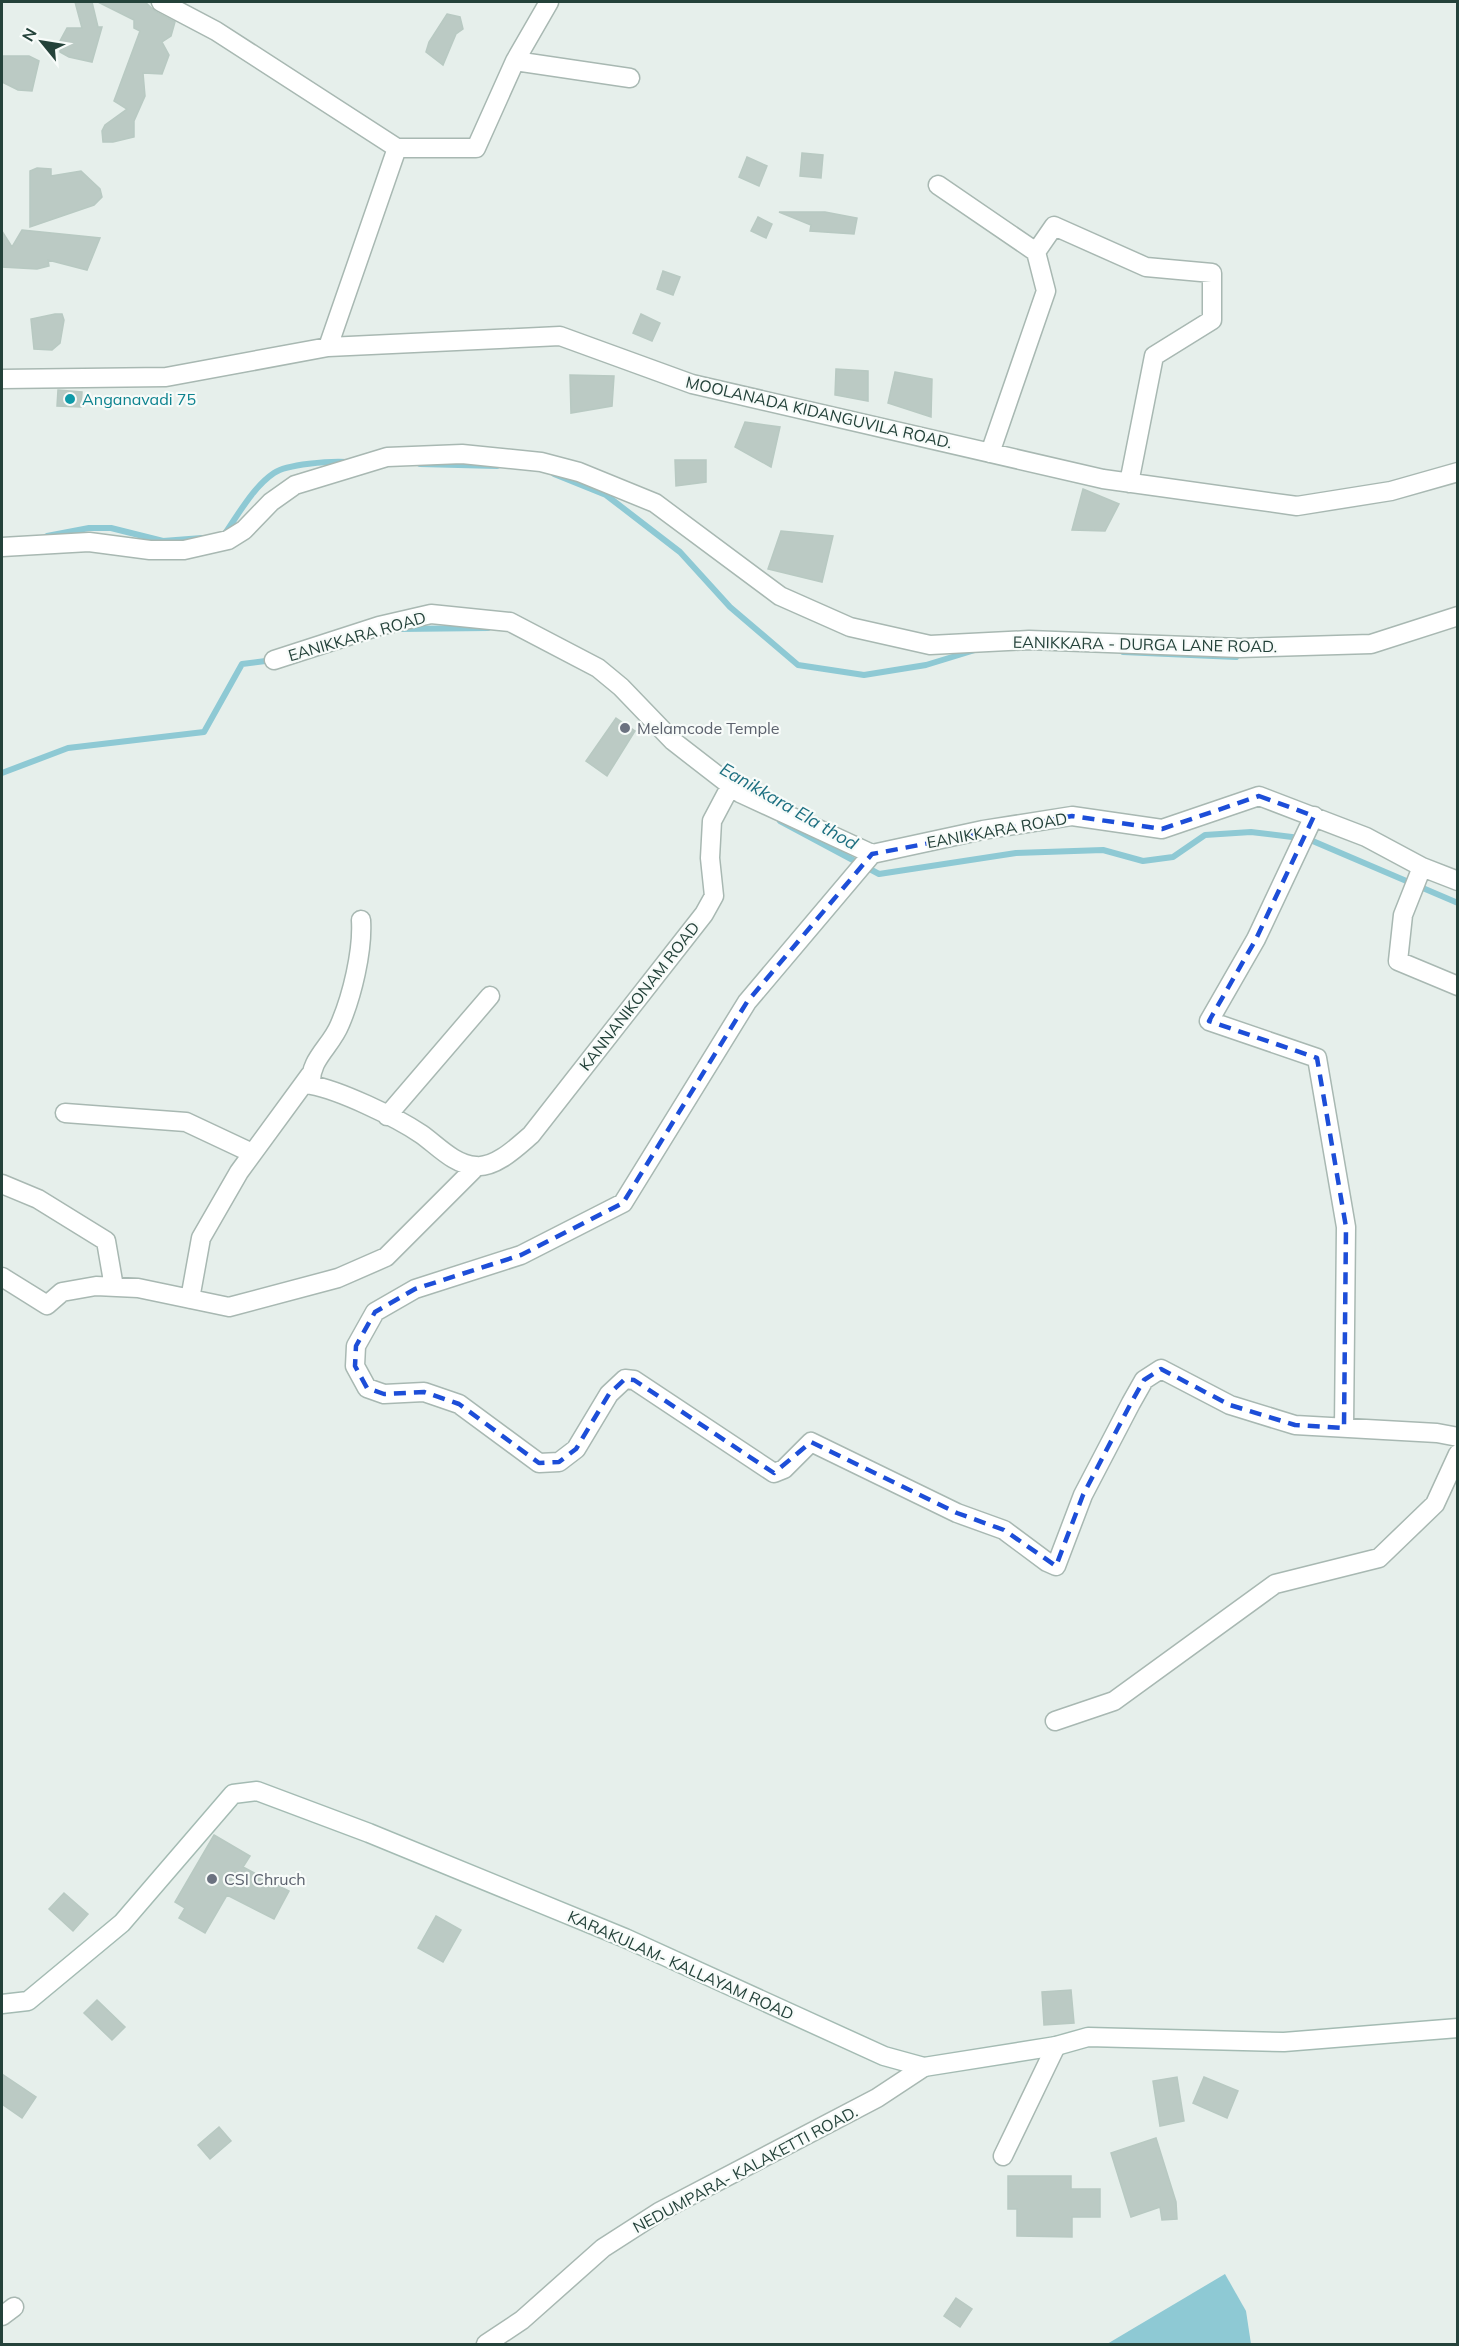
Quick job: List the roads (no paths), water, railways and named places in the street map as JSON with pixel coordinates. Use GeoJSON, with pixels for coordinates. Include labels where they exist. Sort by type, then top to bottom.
{"type":"FeatureCollection","features":[{"type":"Feature","properties":{"kind":"street"},"geometry":{"type":"LineString","coordinates":[[161,2],[216,31],[397,148],[476,148],[515,61],[549,2]]}},
{"type":"Feature","properties":{"kind":"street"},"geometry":{"type":"LineString","coordinates":[[515,61],[630,78]]}},
{"type":"Feature","properties":{"kind":"street"},"geometry":{"type":"LineString","coordinates":[[328,347],[397,148]]}},
{"type":"Feature","properties":{"kind":"street"},"geometry":{"type":"LineString","coordinates":[[938,185],[1036,252],[1046,291],[990,453]]}},
{"type":"Feature","properties":{"kind":"street"},"geometry":{"type":"LineString","coordinates":[[1036,252],[1053,226],[1146,267],[1212,273],[1212,321],[1154,356],[1129,483]]}},
{"type":"Feature","properties":{"kind":"street","name":"MOOLANADA KIDANGUVILA ROAD."},"geometry":{"type":"LineString","coordinates":[[2,379],[166,377],[328,347],[560,336],[692,384],[1129,483],[1297,506],[1391,491],[1458,472]]}},
{"type":"Feature","properties":{"kind":"street","name":"EANIKKARA - DURGA LANE ROAD."},"geometry":{"type":"LineString","coordinates":[[2,547],[89,542],[150,550],[184,550],[228,540],[244,530],[271,502],[295,484],[387,457],[462,454],[541,462],[579,472],[655,503],[780,596],[850,627],[930,645],[1029,639],[1240,648],[1371,644],[1458,616]]}},
{"type":"Feature","properties":{"kind":"street","name":"EANIKKARA ROAD"},"geometry":{"type":"LineString","coordinates":[[274,660],[379,626],[431,614],[510,622],[598,668],[621,687],[673,741],[727,791],[825,834],[866,861],[983,830],[1072,816],[1162,829],[1259,796],[1366,837],[1417,880],[1458,881]]}},
{"type":"Feature","properties":{"kind":"street","name":"KANNANIKONAM ROAD"},"geometry":{"type":"LineString","coordinates":[[2,1277],[47,1305],[62,1292],[74,1288],[114,1287],[138,1288],[229,1307],[302,1289],[386,1257],[476,1167],[512,1151],[531,1135],[704,914],[714,896],[710,858],[712,821],[727,791]]}},
{"type":"Feature","properties":{"kind":"street"},"geometry":{"type":"LineString","coordinates":[[1314,816],[1256,939],[1209,1021],[1317,1058],[1346,1227],[1344,1428]]}},
{"type":"Feature","properties":{"kind":"street"},"geometry":{"type":"LineString","coordinates":[[866,861],[747,1002],[623,1203],[521,1255],[415,1289],[375,1312],[356,1346],[355,1366],[367,1388],[384,1394],[424,1392],[459,1404],[539,1463],[559,1462],[576,1449],[609,1394],[625,1379],[634,1380],[774,1473],[784,1469],[811,1442],[957,1513],[1004,1530],[1047,1562],[1056,1566],[1083,1495],[1131,1403],[1144,1380],[1161,1369],[1230,1405],[1295,1425],[1458,1437]]}},
{"type":"Feature","properties":{"kind":"street"},"geometry":{"type":"LineString","coordinates":[[1417,880],[1403,915],[1398,961],[1458,986]]}},
{"type":"Feature","properties":{"kind":"street"},"geometry":{"type":"LineString","coordinates":[[190,1299],[201,1238],[252,1154],[310,1075],[315,1062],[339,1027],[352,992],[361,920]]}},
{"type":"Feature","properties":{"kind":"street"},"geometry":{"type":"LineString","coordinates":[[387,1116],[490,996]]}},
{"type":"Feature","properties":{"kind":"street"},"geometry":{"type":"LineString","coordinates":[[310,1075],[311,1085],[326,1088],[387,1116],[420,1133],[444,1153],[476,1167]]}},
{"type":"Feature","properties":{"kind":"street"},"geometry":{"type":"LineString","coordinates":[[65,1113],[186,1122],[252,1154]]}},
{"type":"Feature","properties":{"kind":"street"},"geometry":{"type":"LineString","coordinates":[[2,1184],[38,1199],[106,1241],[114,1287]]}},
{"type":"Feature","properties":{"kind":"street"},"geometry":{"type":"LineString","coordinates":[[1055,1721],[1114,1701],[1275,1584],[1379,1558],[1435,1504],[1458,1454]]}},
{"type":"Feature","properties":{"kind":"street","name":"KARAKULAM- KALLAYAM ROAD"},"geometry":{"type":"LineString","coordinates":[[2,2004],[28,2001],[122,1923],[233,1794],[257,1791],[369,1833],[625,1938],[884,2056],[924,2067],[1056,2046],[1088,2037],[1284,2042],[1458,2028]]}},
{"type":"Feature","properties":{"kind":"street"},"geometry":{"type":"LineString","coordinates":[[1003,2156],[1056,2046]]}},
{"type":"Feature","properties":{"kind":"street","name":"NEDUMPARA- KALAKETTI ROAD."},"geometry":{"type":"LineString","coordinates":[[486,2344],[522,2320],[603,2248],[640,2224],[732,2173],[877,2098],[924,2067]]}},
{"type":"Feature","properties":{"kind":"water"},"geometry":{"type":"Polygon","coordinates":[[[1225,2274],[1246,2311],[1251,2344],[1107,2344],[1225,2274]]]}},
{"type":"Feature","properties":{"kind":"waterway"},"geometry":{"type":"LineString","coordinates":[[224,535],[253,493],[274,473],[298,465],[347,462]]}},
{"type":"Feature","properties":{"kind":"waterway"},"geometry":{"type":"LineString","coordinates":[[420,464],[497,466]]}},
{"type":"Feature","properties":{"kind":"waterway"},"geometry":{"type":"LineString","coordinates":[[554,474],[606,495],[680,552],[730,607],[798,665],[864,675],[926,665],[975,650]]}},
{"type":"Feature","properties":{"kind":"waterway"},"geometry":{"type":"LineString","coordinates":[[47,536],[89,528],[111,528],[163,541],[202,538]]}},
{"type":"Feature","properties":{"kind":"waterway","name":"Eanikkara Ela thod"},"geometry":{"type":"LineString","coordinates":[[399,629],[488,628]]}},
{"type":"Feature","properties":{"kind":"waterway"},"geometry":{"type":"LineString","coordinates":[[1123,652],[1236,657]]}},
{"type":"Feature","properties":{"kind":"waterway","name":"Eanikkara Ela thod"},"geometry":{"type":"LineString","coordinates":[[2,773],[68,748],[204,732],[242,664],[273,660]]}},
{"type":"Feature","properties":{"kind":"waterway","name":"Eanikkara Ela thod"},"geometry":{"type":"LineString","coordinates":[[780,821],[879,874],[1016,853],[1103,850],[1143,861],[1173,857],[1205,835],[1251,832],[1308,839],[1458,903]]}},
{"type":"Feature","properties":{"kind":"place","name":"Anganavadi 75"},"geometry":{"type":"Point","coordinates":[70,399]}},
{"type":"Feature","properties":{"kind":"place","name":"Melamcode Temple"},"geometry":{"type":"Point","coordinates":[625,728]}},
{"type":"Feature","properties":{"kind":"place","name":"CSI Chruch"},"geometry":{"type":"Point","coordinates":[212,1879]}}]}
